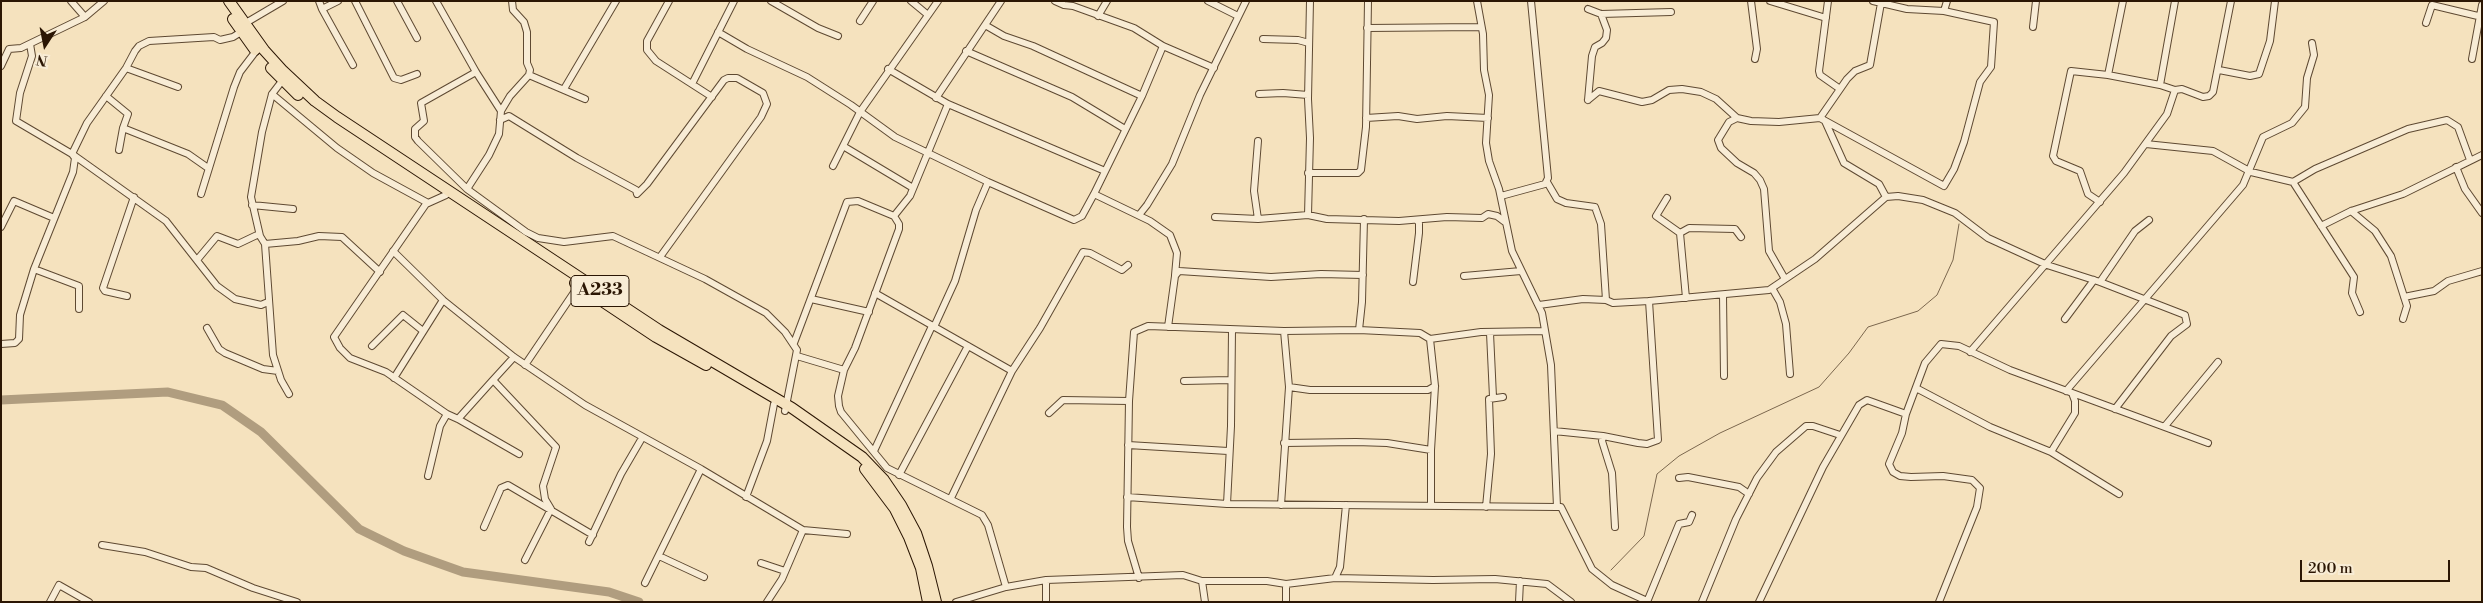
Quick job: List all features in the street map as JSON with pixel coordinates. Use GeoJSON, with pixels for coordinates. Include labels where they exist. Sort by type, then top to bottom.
{"type":"FeatureCollection","features":[{"type":"Feature","properties":{"kind":"highway","name":"A233"},"geometry":{"type":"LineString","coordinates":[[222,1],[256,51],[282,81],[333,122],[446,195],[470,207],[659,330],[786,408],[831,433],[862,457],[884,480],[901,505],[916,533],[936,602]]}},
{"type":"Feature","properties":{"kind":"highway","name":"A233"},"geometry":{"type":"LineString","coordinates":[[229,1],[242,28],[315,101],[656,337],[774,404],[786,408],[860,464],[878,484],[895,509],[909,537],[921,568],[928,602]]}},
{"type":"Feature","properties":{"kind":"street"},"geometry":{"type":"LineString","coordinates":[[71,1],[85,17]]}},
{"type":"Feature","properties":{"kind":"street"},"geometry":{"type":"LineString","coordinates":[[1,66],[9,49],[21,48],[85,17],[104,1]]}},
{"type":"Feature","properties":{"kind":"street"},"geometry":{"type":"LineString","coordinates":[[72,154],[87,123],[126,68],[139,46],[150,41],[214,37],[220,40],[233,37],[242,28],[283,1]]}},
{"type":"Feature","properties":{"kind":"street"},"geometry":{"type":"LineString","coordinates":[[319,1],[353,65]]}},
{"type":"Feature","properties":{"kind":"street"},"geometry":{"type":"LineString","coordinates":[[322,9],[338,1]]}},
{"type":"Feature","properties":{"kind":"street"},"geometry":{"type":"LineString","coordinates":[[356,1],[394,78],[401,80],[417,74]]}},
{"type":"Feature","properties":{"kind":"street"},"geometry":{"type":"LineString","coordinates":[[397,1],[417,38]]}},
{"type":"Feature","properties":{"kind":"street"},"geometry":{"type":"LineString","coordinates":[[436,1],[476,72],[501,111]]}},
{"type":"Feature","properties":{"kind":"street"},"geometry":{"type":"LineString","coordinates":[[467,189],[489,155],[498,134],[501,111],[510,96],[529,75],[530,70],[526,53],[527,32],[524,22],[513,10],[512,1]]}},
{"type":"Feature","properties":{"kind":"street"},"geometry":{"type":"LineString","coordinates":[[564,89],[616,1]]}},
{"type":"Feature","properties":{"kind":"street"},"geometry":{"type":"LineString","coordinates":[[669,1],[647,41],[647,50],[656,61],[712,97]]}},
{"type":"Feature","properties":{"kind":"street"},"geometry":{"type":"LineString","coordinates":[[692,84],[734,1]]}},
{"type":"Feature","properties":{"kind":"street"},"geometry":{"type":"LineString","coordinates":[[771,1],[818,28],[838,36]]}},
{"type":"Feature","properties":{"kind":"street"},"geometry":{"type":"LineString","coordinates":[[860,21],[873,1]]}},
{"type":"Feature","properties":{"kind":"street"},"geometry":{"type":"LineString","coordinates":[[911,1],[928,15]]}},
{"type":"Feature","properties":{"kind":"street"},"geometry":{"type":"LineString","coordinates":[[833,166],[860,112],[888,69],[938,1]]}},
{"type":"Feature","properties":{"kind":"street"},"geometry":{"type":"LineString","coordinates":[[936,98],[1001,1]]}},
{"type":"Feature","properties":{"kind":"street"},"geometry":{"type":"LineString","coordinates":[[1055,1],[1134,28],[1162,46],[1214,68]]}},
{"type":"Feature","properties":{"kind":"street"},"geometry":{"type":"LineString","coordinates":[[1098,16],[1107,1]]}},
{"type":"Feature","properties":{"kind":"street"},"geometry":{"type":"LineString","coordinates":[[1208,1],[1238,16]]}},
{"type":"Feature","properties":{"kind":"street"},"geometry":{"type":"LineString","coordinates":[[1138,215],[1147,205],[1172,164],[1200,95],[1246,1]]}},
{"type":"Feature","properties":{"kind":"street"},"geometry":{"type":"LineString","coordinates":[[1308,215],[1310,1]]}},
{"type":"Feature","properties":{"kind":"street"},"geometry":{"type":"LineString","coordinates":[[1308,173],[1358,173],[1363,164],[1366,118],[1368,1]]}},
{"type":"Feature","properties":{"kind":"street"},"geometry":{"type":"LineString","coordinates":[[1476,1],[1483,34],[1488,118],[1486,143],[1494,178],[1501,196],[1512,250],[1539,305],[1551,365],[1557,507]]}},
{"type":"Feature","properties":{"kind":"street"},"geometry":{"type":"LineString","coordinates":[[1531,1],[1542,100],[1547,182],[1557,199],[1566,203],[1595,206],[1600,224],[1606,300]]}},
{"type":"Feature","properties":{"kind":"street"},"geometry":{"type":"LineString","coordinates":[[1751,1],[1757,49],[1755,59]]}},
{"type":"Feature","properties":{"kind":"street"},"geometry":{"type":"LineString","coordinates":[[1770,1],[1826,18]]}},
{"type":"Feature","properties":{"kind":"street"},"geometry":{"type":"LineString","coordinates":[[1828,1],[1820,75],[1840,89]]}},
{"type":"Feature","properties":{"kind":"street"},"geometry":{"type":"LineString","coordinates":[[1601,14],[1606,30],[1606,38],[1595,47],[1592,56],[1588,100],[1599,91],[1642,102],[1652,100],[1668,90],[1682,89],[1701,92],[1716,99],[1737,118],[1751,121],[1779,122],[1823,120],[1944,186],[1964,142],[1980,82],[1991,67],[1994,22],[1944,11],[1907,8],[1873,1]]}},
{"type":"Feature","properties":{"kind":"street"},"geometry":{"type":"LineString","coordinates":[[1944,11],[1947,1]]}},
{"type":"Feature","properties":{"kind":"street"},"geometry":{"type":"LineString","coordinates":[[2033,27],[2036,1]]}},
{"type":"Feature","properties":{"kind":"street"},"geometry":{"type":"LineString","coordinates":[[2108,75],[2123,1]]}},
{"type":"Feature","properties":{"kind":"street"},"geometry":{"type":"LineString","coordinates":[[2160,85],[2175,1]]}},
{"type":"Feature","properties":{"kind":"street"},"geometry":{"type":"LineString","coordinates":[[2100,202],[2088,194],[2080,171],[2056,161],[2053,156],[2071,71],[2108,75],[2160,85],[2174,90],[2182,89],[2203,97],[2209,96],[2216,85],[2231,1]]}},
{"type":"Feature","properties":{"kind":"street"},"geometry":{"type":"LineString","coordinates":[[2219,70],[2250,76],[2259,74],[2270,41],[2275,1]]}},
{"type":"Feature","properties":{"kind":"street"},"geometry":{"type":"LineString","coordinates":[[1823,120],[1840,89],[1855,71],[1870,65],[1881,3]]}},
{"type":"Feature","properties":{"kind":"street"},"geometry":{"type":"LineString","coordinates":[[2426,23],[2432,5],[2481,17]]}},
{"type":"Feature","properties":{"kind":"street"},"geometry":{"type":"LineString","coordinates":[[2472,59],[2482,5]]}},
{"type":"Feature","properties":{"kind":"street"},"geometry":{"type":"LineString","coordinates":[[1588,9],[1601,14],[1671,12]]}},
{"type":"Feature","properties":{"kind":"street"},"geometry":{"type":"LineString","coordinates":[[985,25],[1004,36],[1033,46],[1142,96]]}},
{"type":"Feature","properties":{"kind":"street"},"geometry":{"type":"LineString","coordinates":[[1367,28],[1480,26]]}},
{"type":"Feature","properties":{"kind":"street"},"geometry":{"type":"LineString","coordinates":[[718,32],[807,77],[895,137],[988,182],[1074,220],[1082,216],[1094,194],[1142,96],[1162,46]]}},
{"type":"Feature","properties":{"kind":"street"},"geometry":{"type":"LineString","coordinates":[[1263,39],[1298,40],[1309,43]]}},
{"type":"Feature","properties":{"kind":"street"},"geometry":{"type":"LineString","coordinates":[[2069,392],[2145,299],[2243,185],[2251,172],[2263,137],[2292,123],[2305,107],[2307,78],[2314,55],[2312,42]]}},
{"type":"Feature","properties":{"kind":"street"},"geometry":{"type":"LineString","coordinates":[[30,44],[32,56],[20,93],[16,121],[72,154],[166,221],[217,286],[235,299],[261,305],[268,302]]}},
{"type":"Feature","properties":{"kind":"street"},"geometry":{"type":"LineString","coordinates":[[201,194],[234,87],[240,72],[256,51]]}},
{"type":"Feature","properties":{"kind":"street"},"geometry":{"type":"LineString","coordinates":[[966,51],[1072,97],[1125,129]]}},
{"type":"Feature","properties":{"kind":"street"},"geometry":{"type":"LineString","coordinates":[[126,68],[178,87]]}},
{"type":"Feature","properties":{"kind":"street"},"geometry":{"type":"LineString","coordinates":[[888,69],[948,104],[1105,171]]}},
{"type":"Feature","properties":{"kind":"street"},"geometry":{"type":"LineString","coordinates":[[476,72],[421,103],[424,121],[414,133],[418,141],[467,189],[526,232],[538,238],[564,242],[602,235],[613,236],[748,301],[766,313],[794,343],[797,356],[786,408]]}},
{"type":"Feature","properties":{"kind":"street"},"geometry":{"type":"LineString","coordinates":[[529,75],[585,100]]}},
{"type":"Feature","properties":{"kind":"street"},"geometry":{"type":"LineString","coordinates":[[500,120],[509,116],[603,173],[636,190],[637,194],[647,184],[724,80],[733,78],[763,94],[767,104],[761,117],[660,257]]}},
{"type":"Feature","properties":{"kind":"street"},"geometry":{"type":"LineString","coordinates":[[282,81],[272,94],[262,132],[251,196],[259,234],[265,244],[273,355],[289,394]]}},
{"type":"Feature","properties":{"kind":"street"},"geometry":{"type":"LineString","coordinates":[[1970,352],[2100,202],[2146,144],[2167,114],[2174,90]]}},
{"type":"Feature","properties":{"kind":"street"},"geometry":{"type":"LineString","coordinates":[[272,94],[337,148],[373,173],[428,203]]}},
{"type":"Feature","properties":{"kind":"street"},"geometry":{"type":"LineString","coordinates":[[1259,94],[1308,95]]}},
{"type":"Feature","properties":{"kind":"street"},"geometry":{"type":"LineString","coordinates":[[106,96],[128,114],[119,150]]}},
{"type":"Feature","properties":{"kind":"street"},"geometry":{"type":"LineString","coordinates":[[894,216],[913,188],[926,152],[948,104]]}},
{"type":"Feature","properties":{"kind":"street"},"geometry":{"type":"LineString","coordinates":[[1366,118],[1398,116],[1417,119],[1447,116],[1488,118]]}},
{"type":"Feature","properties":{"kind":"street"},"geometry":{"type":"LineString","coordinates":[[1737,118],[1729,122],[1718,140],[1721,148],[1737,163],[1754,172],[1760,180],[1764,189],[1769,251],[1785,280]]}},
{"type":"Feature","properties":{"kind":"street"},"geometry":{"type":"LineString","coordinates":[[1823,120],[1844,163],[1879,184],[1886,197]]}},
{"type":"Feature","properties":{"kind":"street"},"geometry":{"type":"LineString","coordinates":[[2293,182],[2314,169],[2350,156],[2408,129],[2447,120],[2458,127],[2470,160]]}},
{"type":"Feature","properties":{"kind":"street"},"geometry":{"type":"LineString","coordinates":[[123,128],[188,154],[208,168]]}},
{"type":"Feature","properties":{"kind":"street"},"geometry":{"type":"LineString","coordinates":[[1258,141],[1254,191],[1258,219]]}},
{"type":"Feature","properties":{"kind":"street"},"geometry":{"type":"LineString","coordinates":[[2146,144],[2213,151],[2251,172],[2293,182],[2354,277],[2352,293],[2360,312]]}},
{"type":"Feature","properties":{"kind":"street"},"geometry":{"type":"LineString","coordinates":[[844,146],[913,188]]}},
{"type":"Feature","properties":{"kind":"street"},"geometry":{"type":"LineString","coordinates":[[1,344],[15,343],[19,339],[20,315],[34,269],[73,172],[75,158],[72,154]]}},
{"type":"Feature","properties":{"kind":"street"},"geometry":{"type":"LineString","coordinates":[[2321,226],[2351,211],[2403,194],[2482,155]]}},
{"type":"Feature","properties":{"kind":"street"},"geometry":{"type":"LineString","coordinates":[[2456,167],[2465,189],[2482,213]]}},
{"type":"Feature","properties":{"kind":"street"},"geometry":{"type":"LineString","coordinates":[[874,451],[955,281],[976,210],[988,182]]}},
{"type":"Feature","properties":{"kind":"street"},"geometry":{"type":"LineString","coordinates":[[1501,196],[1547,182]]}},
{"type":"Feature","properties":{"kind":"street"},"geometry":{"type":"LineString","coordinates":[[1094,194],[1138,215],[1170,234],[1175,243],[1177,253],[1168,327]]}},
{"type":"Feature","properties":{"kind":"street"},"geometry":{"type":"LineString","coordinates":[[446,195],[428,203],[334,337],[340,348],[350,358],[386,372],[447,414],[519,454]]}},
{"type":"Feature","properties":{"kind":"street"},"geometry":{"type":"LineString","coordinates":[[1539,305],[1584,299],[1606,300],[1613,303],[1649,301],[1772,288],[1815,259],[1886,197],[1898,196],[1922,200],[1955,213],[1988,238],[2046,265],[2097,281],[2185,315],[2187,324],[2171,336],[2115,409]]}},
{"type":"Feature","properties":{"kind":"street"},"geometry":{"type":"LineString","coordinates":[[127,296],[104,291],[103,288],[134,197]]}},
{"type":"Feature","properties":{"kind":"street"},"geometry":{"type":"LineString","coordinates":[[1667,198],[1656,216],[1680,233],[1686,298]]}},
{"type":"Feature","properties":{"kind":"street"},"geometry":{"type":"LineString","coordinates":[[1,227],[14,201],[54,218]]}},
{"type":"Feature","properties":{"kind":"street"},"geometry":{"type":"LineString","coordinates":[[794,343],[847,202],[858,201],[894,216],[899,224],[899,229],[869,312],[844,370],[838,396],[839,406],[887,468],[977,511],[985,519],[1006,588]]}},
{"type":"Feature","properties":{"kind":"street"},"geometry":{"type":"LineString","coordinates":[[252,205],[293,209]]}},
{"type":"Feature","properties":{"kind":"street"},"geometry":{"type":"LineString","coordinates":[[1493,215],[1502,205]]}},
{"type":"Feature","properties":{"kind":"street"},"geometry":{"type":"LineString","coordinates":[[2351,211],[2375,231],[2391,256],[2407,306],[2403,319]]}},
{"type":"Feature","properties":{"kind":"street"},"geometry":{"type":"LineString","coordinates":[[1215,217],[1258,219],[1308,215],[1327,218],[1416,220],[1447,217],[1482,218],[1488,214],[1505,222]]}},
{"type":"Feature","properties":{"kind":"street"},"geometry":{"type":"LineString","coordinates":[[1359,330],[1363,275],[1364,219]]}},
{"type":"Feature","properties":{"kind":"street"},"geometry":{"type":"LineString","coordinates":[[1413,282],[1419,233],[1419,222],[1416,220]]}},
{"type":"Feature","properties":{"kind":"street"},"geometry":{"type":"LineString","coordinates":[[2065,319],[2135,231],[2149,220]]}},
{"type":"Feature","properties":{"kind":"street"},"geometry":{"type":"LineString","coordinates":[[1680,233],[1689,228],[1735,229],[1741,237]]}},
{"type":"Feature","properties":{"kind":"street"},"geometry":{"type":"LineString","coordinates":[[197,260],[217,236],[238,244],[259,234]]}},
{"type":"Feature","properties":{"kind":"street"},"geometry":{"type":"LineString","coordinates":[[265,244],[298,241],[319,236],[342,237],[380,272]]}},
{"type":"Feature","properties":{"kind":"street"},"geometry":{"type":"LineString","coordinates":[[393,251],[443,300],[514,357],[584,406],[701,470],[803,530],[847,534]]}},
{"type":"Feature","properties":{"kind":"street"},"geometry":{"type":"LineString","coordinates":[[950,498],[1012,371],[1040,328],[1083,252],[1090,252],[1122,270],[1128,265]]}},
{"type":"Feature","properties":{"kind":"street"},"geometry":{"type":"LineString","coordinates":[[34,269],[79,286],[79,309]]}},
{"type":"Feature","properties":{"kind":"street"},"geometry":{"type":"LineString","coordinates":[[1175,276],[1179,271],[1271,277],[1321,274],[1363,275]]}},
{"type":"Feature","properties":{"kind":"street"},"geometry":{"type":"LineString","coordinates":[[1464,276],[1521,271]]}},
{"type":"Feature","properties":{"kind":"street"},"geometry":{"type":"LineString","coordinates":[[2404,296],[2434,291],[2448,281],[2482,271]]}},
{"type":"Feature","properties":{"kind":"street"},"geometry":{"type":"LineString","coordinates":[[525,365],[579,285]]}},
{"type":"Feature","properties":{"kind":"street"},"geometry":{"type":"LineString","coordinates":[[1772,288],[1780,302],[1786,324],[1790,374]]}},
{"type":"Feature","properties":{"kind":"street"},"geometry":{"type":"LineString","coordinates":[[875,293],[1012,371]]}},
{"type":"Feature","properties":{"kind":"street"},"geometry":{"type":"LineString","coordinates":[[1723,294],[1724,376]]}},
{"type":"Feature","properties":{"kind":"street"},"geometry":{"type":"LineString","coordinates":[[811,299],[869,312]]}},
{"type":"Feature","properties":{"kind":"street"},"geometry":{"type":"LineString","coordinates":[[394,378],[443,300]]}},
{"type":"Feature","properties":{"kind":"street"},"geometry":{"type":"LineString","coordinates":[[1554,432],[1603,436],[1647,444],[1658,440],[1649,301]]}},
{"type":"Feature","properties":{"kind":"street"},"geometry":{"type":"LineString","coordinates":[[372,346],[401,315],[423,331]]}},
{"type":"Feature","properties":{"kind":"street"},"geometry":{"type":"LineString","coordinates":[[1139,578],[1128,541],[1127,497],[1129,402],[1134,332],[1143,327],[1284,331],[1359,330],[1420,334],[1430,339],[1471,333],[1545,331]]}},
{"type":"Feature","properties":{"kind":"street"},"geometry":{"type":"LineString","coordinates":[[208,328],[219,349],[230,356],[263,369],[278,371]]}},
{"type":"Feature","properties":{"kind":"street"},"geometry":{"type":"LineString","coordinates":[[1227,504],[1228,451],[1231,426],[1232,330]]}},
{"type":"Feature","properties":{"kind":"street"},"geometry":{"type":"LineString","coordinates":[[1281,505],[1289,387],[1284,331]]}},
{"type":"Feature","properties":{"kind":"street"},"geometry":{"type":"LineString","coordinates":[[1490,333],[1493,397]]}},
{"type":"Feature","properties":{"kind":"street"},"geometry":{"type":"LineString","coordinates":[[1430,339],[1435,386],[1431,450],[1432,506]]}},
{"type":"Feature","properties":{"kind":"street"},"geometry":{"type":"LineString","coordinates":[[1941,601],[1977,507],[1980,488],[1972,480],[1943,476],[1900,476],[1893,472],[1889,464],[1902,433],[1906,414],[1925,363],[1941,344],[1948,343],[2069,392],[2165,426],[2208,444]]}},
{"type":"Feature","properties":{"kind":"street"},"geometry":{"type":"LineString","coordinates":[[899,475],[968,346]]}},
{"type":"Feature","properties":{"kind":"street"},"geometry":{"type":"LineString","coordinates":[[797,356],[844,370]]}},
{"type":"Feature","properties":{"kind":"street"},"geometry":{"type":"LineString","coordinates":[[458,419],[514,357]]}},
{"type":"Feature","properties":{"kind":"street"},"geometry":{"type":"LineString","coordinates":[[2165,426],[2218,362]]}},
{"type":"Feature","properties":{"kind":"street"},"geometry":{"type":"LineString","coordinates":[[493,380],[556,447],[542,486],[544,499],[551,509]]}},
{"type":"Feature","properties":{"kind":"street"},"geometry":{"type":"LineString","coordinates":[[1184,381],[1230,380]]}},
{"type":"Feature","properties":{"kind":"street"},"geometry":{"type":"LineString","coordinates":[[1289,387],[1310,390],[1428,390],[1435,386]]}},
{"type":"Feature","properties":{"kind":"street"},"geometry":{"type":"LineString","coordinates":[[1916,388],[1990,427],[2051,452],[2119,494]]}},
{"type":"Feature","properties":{"kind":"street"},"geometry":{"type":"LineString","coordinates":[[1428,390],[1435,397]]}},
{"type":"Feature","properties":{"kind":"street"},"geometry":{"type":"LineString","coordinates":[[2051,452],[2075,413],[2075,400],[2069,392]]}},
{"type":"Feature","properties":{"kind":"street"},"geometry":{"type":"LineString","coordinates":[[1486,507],[1491,454],[1489,399],[1503,397]]}},
{"type":"Feature","properties":{"kind":"street"},"geometry":{"type":"LineString","coordinates":[[1049,413],[1063,400],[1129,402]]}},
{"type":"Feature","properties":{"kind":"street"},"geometry":{"type":"LineString","coordinates":[[1759,602],[1840,435],[1859,405],[1865,401],[1906,414]]}},
{"type":"Feature","properties":{"kind":"street"},"geometry":{"type":"LineString","coordinates":[[746,497],[767,441],[774,404]]}},
{"type":"Feature","properties":{"kind":"street"},"geometry":{"type":"LineString","coordinates":[[428,476],[440,426],[447,414]]}},
{"type":"Feature","properties":{"kind":"street"},"geometry":{"type":"LineString","coordinates":[[1702,602],[1749,494],[1776,452],[1806,426],[1814,426],[1840,435]]}},
{"type":"Feature","properties":{"kind":"street"},"geometry":{"type":"LineString","coordinates":[[1603,436],[1602,441],[1612,473],[1615,527]]}},
{"type":"Feature","properties":{"kind":"street"},"geometry":{"type":"LineString","coordinates":[[590,542],[621,474],[642,438]]}},
{"type":"Feature","properties":{"kind":"street"},"geometry":{"type":"LineString","coordinates":[[1284,443],[1364,442],[1431,450]]}},
{"type":"Feature","properties":{"kind":"street"},"geometry":{"type":"LineString","coordinates":[[1128,445],[1228,451]]}},
{"type":"Feature","properties":{"kind":"street"},"geometry":{"type":"LineString","coordinates":[[645,583],[701,470]]}},
{"type":"Feature","properties":{"kind":"street"},"geometry":{"type":"LineString","coordinates":[[1679,478],[1688,477],[1739,487],[1749,494]]}},
{"type":"Feature","properties":{"kind":"street"},"geometry":{"type":"LineString","coordinates":[[484,527],[501,488],[508,486],[551,509],[593,535]]}},
{"type":"Feature","properties":{"kind":"street"},"geometry":{"type":"LineString","coordinates":[[1127,497],[1227,504],[1557,507],[1561,508],[1592,569],[1612,585],[1647,601],[1679,524],[1690,522],[1692,515]]}},
{"type":"Feature","properties":{"kind":"street"},"geometry":{"type":"LineString","coordinates":[[1335,578],[1340,567],[1346,505]]}},
{"type":"Feature","properties":{"kind":"street"},"geometry":{"type":"LineString","coordinates":[[525,560],[551,509]]}},
{"type":"Feature","properties":{"kind":"street"},"geometry":{"type":"LineString","coordinates":[[768,602],[785,572],[803,530]]}},
{"type":"Feature","properties":{"kind":"street"},"geometry":{"type":"LineString","coordinates":[[102,545],[145,552],[191,566],[206,568],[253,588],[297,602]]}},
{"type":"Feature","properties":{"kind":"street"},"geometry":{"type":"LineString","coordinates":[[659,556],[704,576]]}},
{"type":"Feature","properties":{"kind":"street"},"geometry":{"type":"LineString","coordinates":[[761,563],[785,572]]}},
{"type":"Feature","properties":{"kind":"street"},"geometry":{"type":"LineString","coordinates":[[956,602],[976,600],[1006,588],[1046,580],[1183,575],[1202,580],[1267,581],[1286,584],[1335,578],[1520,580],[1547,584],[1572,602]]}},
{"type":"Feature","properties":{"kind":"street"},"geometry":{"type":"LineString","coordinates":[[1046,580],[1046,602]]}},
{"type":"Feature","properties":{"kind":"street"},"geometry":{"type":"LineString","coordinates":[[1202,580],[1205,602]]}},
{"type":"Feature","properties":{"kind":"street"},"geometry":{"type":"LineString","coordinates":[[1519,602],[1520,580]]}},
{"type":"Feature","properties":{"kind":"street"},"geometry":{"type":"LineString","coordinates":[[1286,584],[1286,602]]}},
{"type":"Feature","properties":{"kind":"street"},"geometry":{"type":"LineString","coordinates":[[50,602],[60,585],[89,602]]}},
{"type":"Feature","properties":{"kind":"waterway"},"geometry":{"type":"LineString","coordinates":[[1611,570],[1644,536],[1657,474],[1679,456],[1720,433],[1819,387],[1849,353],[1868,327],[1918,311],[1937,295],[1953,260],[1959,224]]}},
{"type":"Feature","properties":{"kind":"waterway"},"geometry":{"type":"LineString","coordinates":[[1,400],[168,392],[222,405],[261,432],[359,529],[404,551],[463,572],[609,592],[639,602]]}}]}
